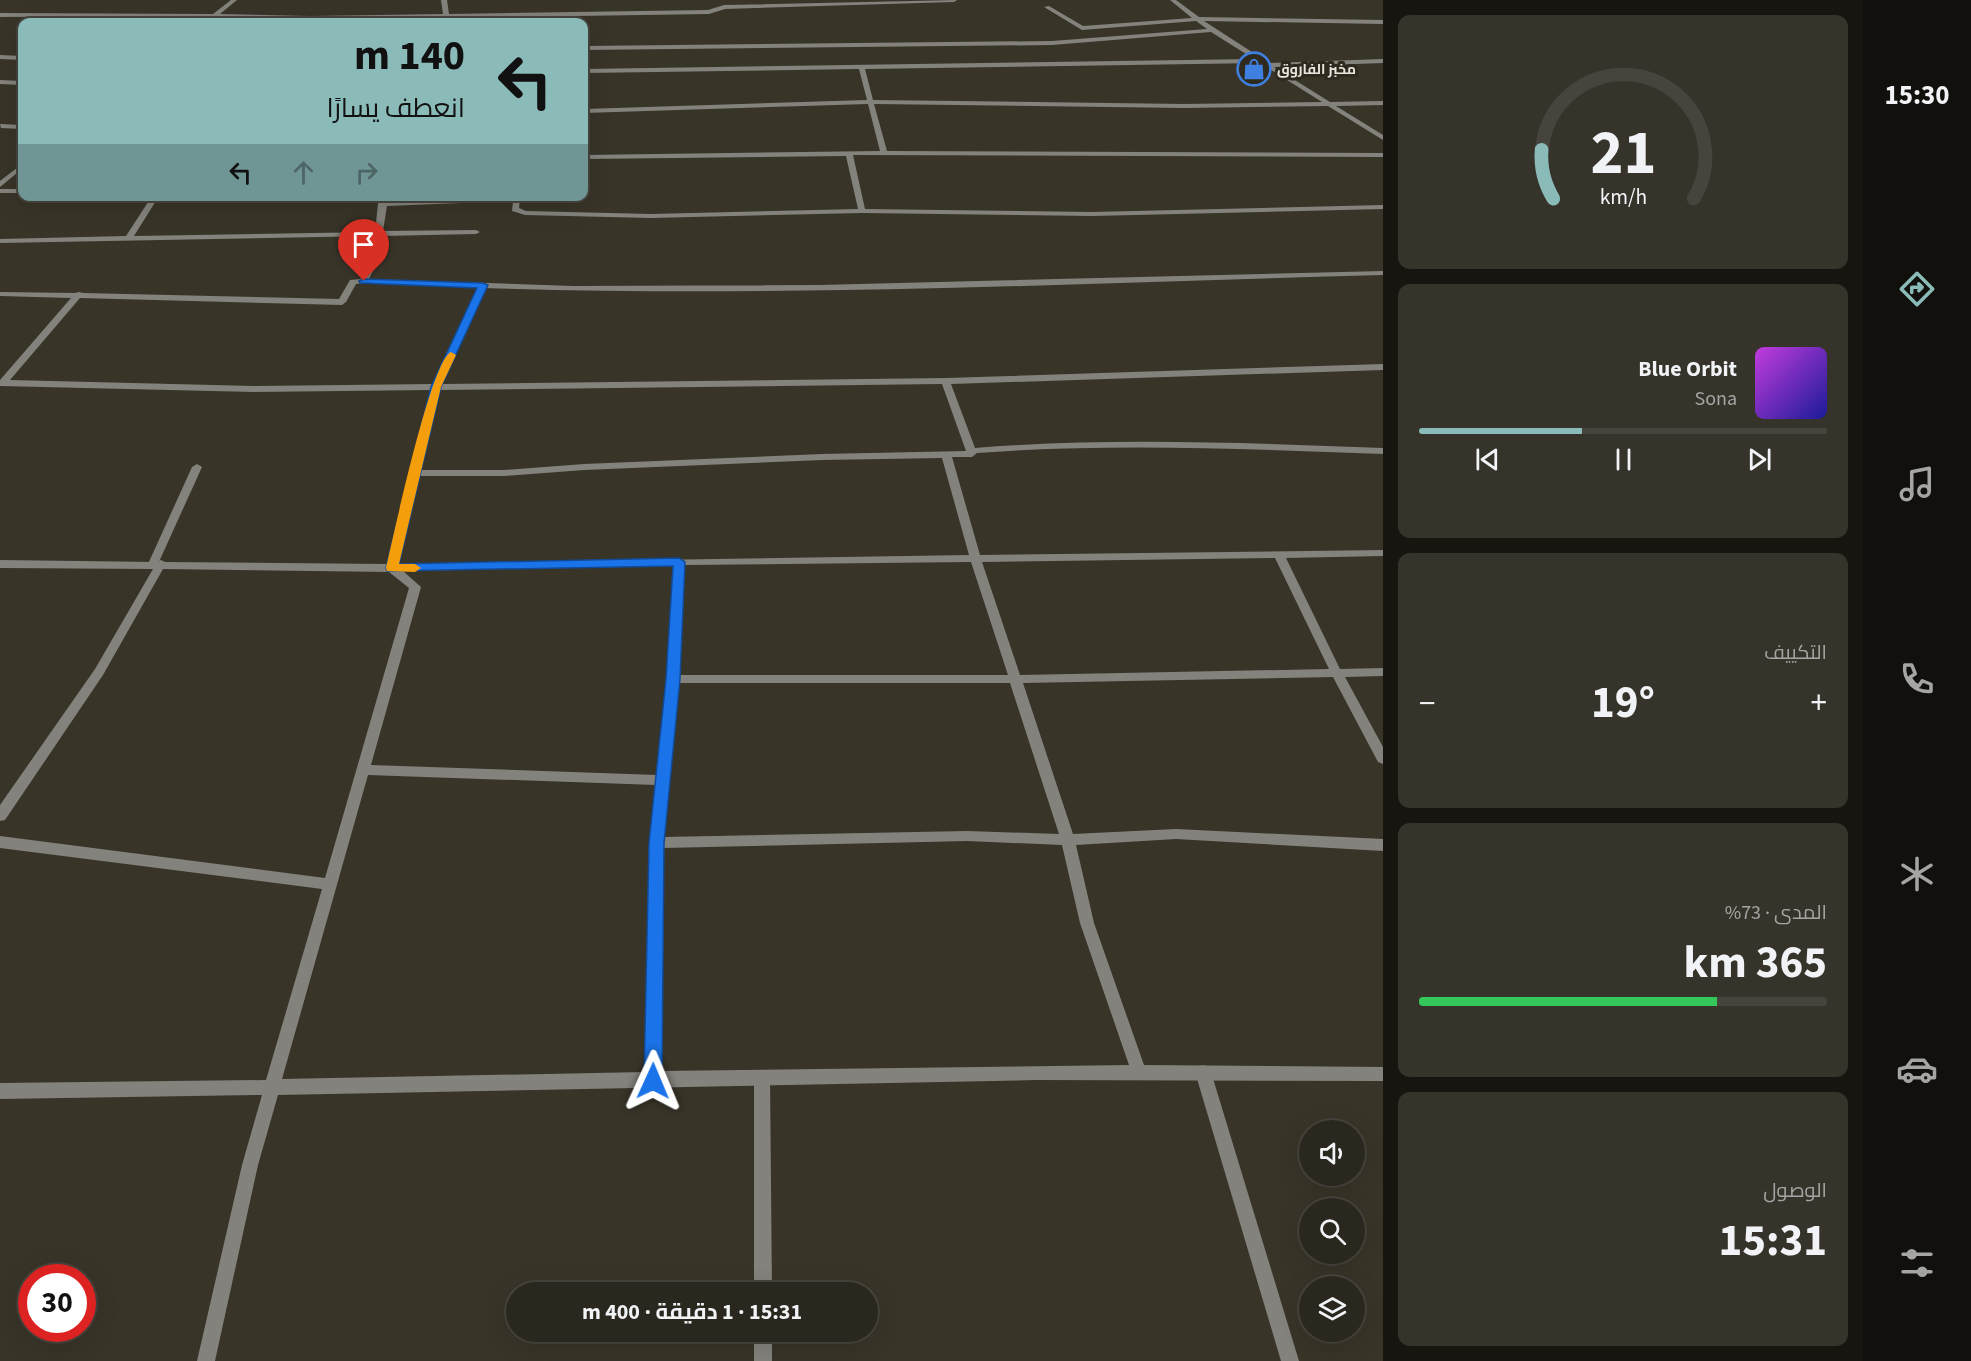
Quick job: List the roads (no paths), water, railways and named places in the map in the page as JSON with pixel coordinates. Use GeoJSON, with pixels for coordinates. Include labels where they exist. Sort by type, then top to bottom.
{"type":"FeatureCollection","features":[{"type":"Feature","properties":{"kind":"street"},"geometry":{"type":"LineString","coordinates":[[211,18],[234,0]]}},
{"type":"Feature","properties":{"kind":"street"},"geometry":{"type":"LineString","coordinates":[[444,0],[446,16]]}},
{"type":"Feature","properties":{"kind":"street"},"geometry":{"type":"LineString","coordinates":[[0,15],[446,16],[564,10],[709,12],[724,4],[954,0]]}},
{"type":"Feature","properties":{"kind":"street"},"geometry":{"type":"LineString","coordinates":[[1173,0],[1196,19],[1262,63],[1383,138]]}},
{"type":"Feature","properties":{"kind":"street"},"geometry":{"type":"LineString","coordinates":[[1047,7],[1082,27],[1196,19],[1383,22]]}},
{"type":"Feature","properties":{"kind":"street"},"geometry":{"type":"LineString","coordinates":[[75,14],[82,18]]}},
{"type":"Feature","properties":{"kind":"street"},"geometry":{"type":"LineString","coordinates":[[588,48],[1052,43],[1212,30]]}},
{"type":"Feature","properties":{"kind":"street"},"geometry":{"type":"LineString","coordinates":[[0,57],[18,58]]}},
{"type":"Feature","properties":{"kind":"street"},"geometry":{"type":"LineString","coordinates":[[588,71],[1383,62]]}},
{"type":"Feature","properties":{"kind":"street"},"geometry":{"type":"LineString","coordinates":[[862,69],[884,153]]}},
{"type":"Feature","properties":{"kind":"street"},"geometry":{"type":"LineString","coordinates":[[0,82],[18,83]]}},
{"type":"Feature","properties":{"kind":"street"},"geometry":{"type":"LineString","coordinates":[[588,111],[870,102],[1173,106],[1383,103]]}},
{"type":"Feature","properties":{"kind":"street"},"geometry":{"type":"LineString","coordinates":[[0,127],[18,127]]}},
{"type":"Feature","properties":{"kind":"street"},"geometry":{"type":"LineString","coordinates":[[849,153],[861,211]]}},
{"type":"Feature","properties":{"kind":"street"},"geometry":{"type":"LineString","coordinates":[[588,157],[849,153],[1383,155]]}},
{"type":"Feature","properties":{"kind":"street"},"geometry":{"type":"LineString","coordinates":[[0,185],[18,169]]}},
{"type":"Feature","properties":{"kind":"street"},"geometry":{"type":"LineString","coordinates":[[0,191],[18,191]]}},
{"type":"Feature","properties":{"kind":"street"},"geometry":{"type":"LineString","coordinates":[[128,239],[153,201]]}},
{"type":"Feature","properties":{"kind":"street"},"geometry":{"type":"LineString","coordinates":[[364,281],[375,258],[383,201]]}},
{"type":"Feature","properties":{"kind":"street"},"geometry":{"type":"LineString","coordinates":[[517,201],[515,209],[525,213],[651,216],[861,211],[1092,214],[1383,207]]}},
{"type":"Feature","properties":{"kind":"street"},"geometry":{"type":"LineString","coordinates":[[0,241],[476,232]]}},
{"type":"Feature","properties":{"kind":"street"},"geometry":{"type":"LineString","coordinates":[[0,294],[79,294],[342,302],[353,282],[364,281],[483,285],[867,286],[1383,273]]}},
{"type":"Feature","properties":{"kind":"street"},"geometry":{"type":"LineString","coordinates":[[392,568],[436,387],[483,285]]}},
{"type":"Feature","properties":{"kind":"street"},"geometry":{"type":"LineString","coordinates":[[2,383],[79,294]]}},
{"type":"Feature","properties":{"kind":"street"},"geometry":{"type":"LineString","coordinates":[[2,383],[254,389],[946,381],[1383,368]]}},
{"type":"Feature","properties":{"kind":"street"},"geometry":{"type":"LineString","coordinates":[[946,381],[971,451]]}},
{"type":"Feature","properties":{"kind":"street"},"geometry":{"type":"LineString","coordinates":[[971,451],[1026,446],[1190,445],[1383,451]]}},
{"type":"Feature","properties":{"kind":"street"},"geometry":{"type":"LineString","coordinates":[[415,473],[504,473],[608,466],[972,454],[971,451]]}},
{"type":"Feature","properties":{"kind":"street"},"geometry":{"type":"LineString","coordinates":[[946,454],[975,557],[1068,840],[1087,923],[1139,1072]]}},
{"type":"Feature","properties":{"kind":"street"},"geometry":{"type":"LineString","coordinates":[[0,816],[99,672],[157,564],[197,467]]}},
{"type":"Feature","properties":{"kind":"street"},"geometry":{"type":"LineString","coordinates":[[0,564],[392,568],[975,557],[1383,553]]}},
{"type":"Feature","properties":{"kind":"street"},"geometry":{"type":"LineString","coordinates":[[1279,554],[1336,674],[1383,759]]}},
{"type":"Feature","properties":{"kind":"street"},"geometry":{"type":"LineString","coordinates":[[653,1081],[657,843],[673,679],[679,562]]}},
{"type":"Feature","properties":{"kind":"street"},"geometry":{"type":"LineString","coordinates":[[206,1361],[250,1165],[415,587],[392,568]]}},
{"type":"Feature","properties":{"kind":"street"},"geometry":{"type":"LineString","coordinates":[[673,679],[1014,679],[1383,672]]}},
{"type":"Feature","properties":{"kind":"street"},"geometry":{"type":"LineString","coordinates":[[362,770],[663,780]]}},
{"type":"Feature","properties":{"kind":"street"},"geometry":{"type":"LineString","coordinates":[[657,843],[967,836],[1068,840],[1176,834],[1383,845]]}},
{"type":"Feature","properties":{"kind":"street"},"geometry":{"type":"LineString","coordinates":[[0,842],[330,884]]}},
{"type":"Feature","properties":{"kind":"street"},"geometry":{"type":"LineString","coordinates":[[0,1091],[271,1089],[1062,1071],[1383,1074]]}},
{"type":"Feature","properties":{"kind":"street"},"geometry":{"type":"LineString","coordinates":[[1203,1072],[1290,1361]]}},
{"type":"Feature","properties":{"kind":"street"},"geometry":{"type":"LineString","coordinates":[[762,1078],[763,1282]]}},
{"type":"Feature","properties":{"kind":"street"},"geometry":{"type":"LineString","coordinates":[[763,1342],[763,1361]]}},
{"type":"Feature","properties":{"kind":"place","name":"مخبز الفاروق"},"geometry":{"type":"Point","coordinates":[1254,69]}}]}
